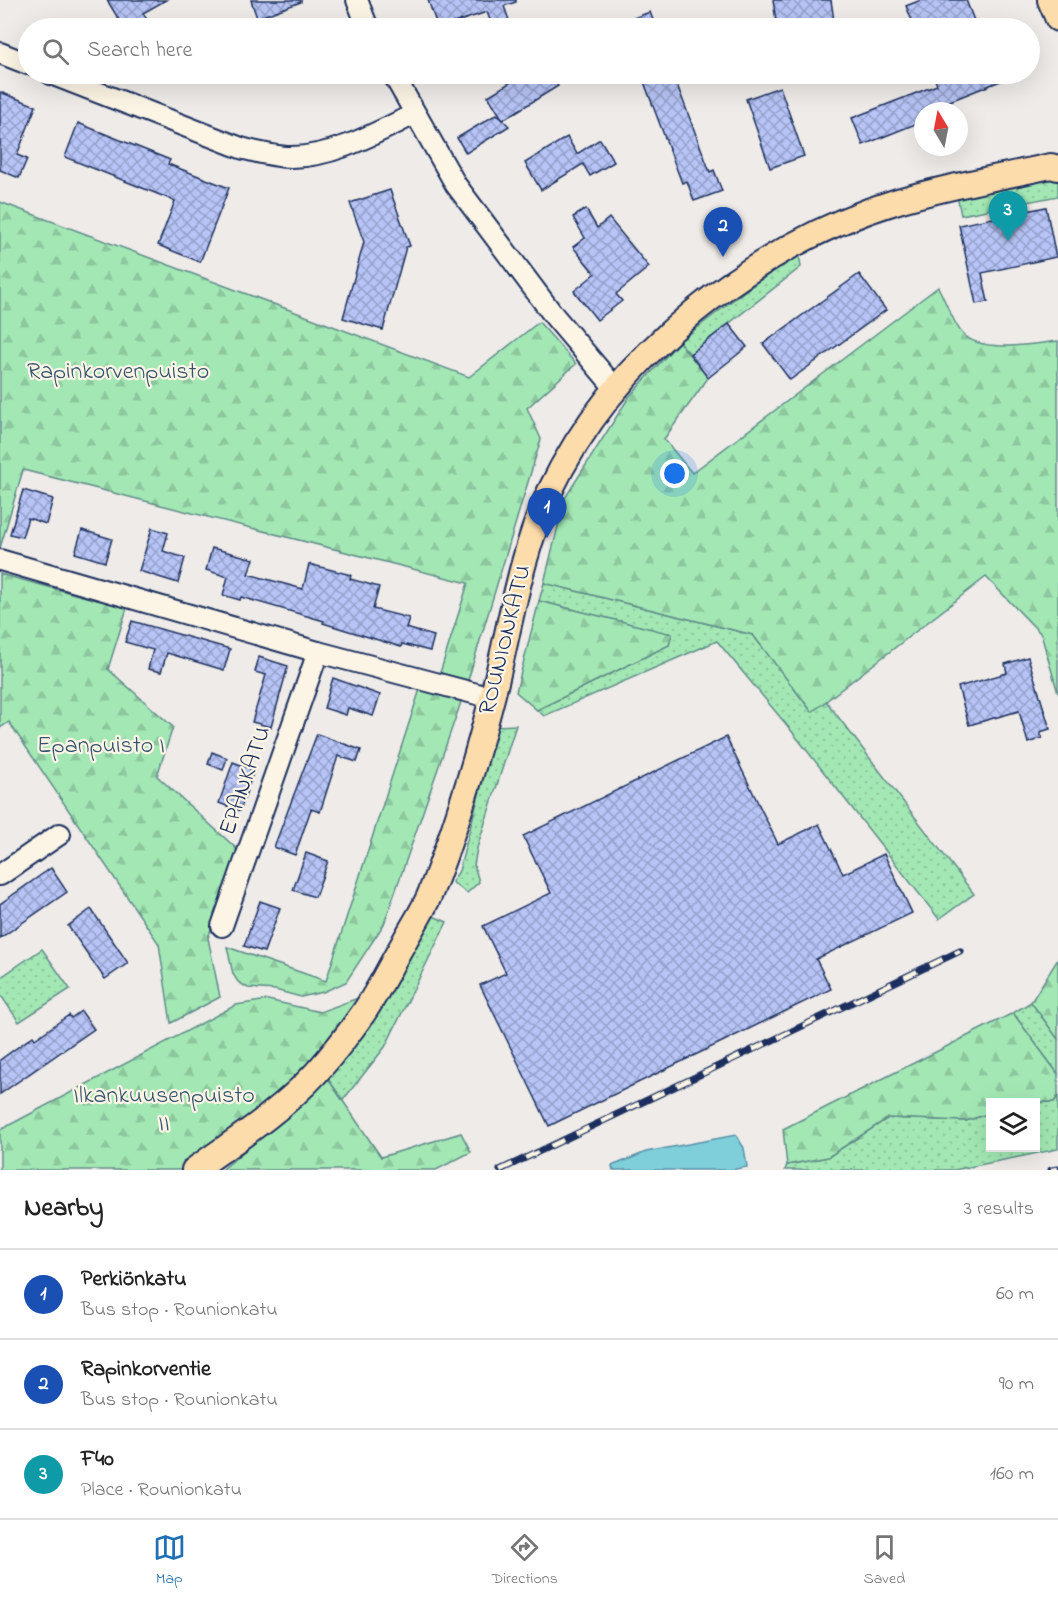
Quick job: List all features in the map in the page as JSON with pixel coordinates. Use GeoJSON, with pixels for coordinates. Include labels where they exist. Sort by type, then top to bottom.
{"type":"FeatureCollection","features":[{"type":"Feature","properties":{"kind":"main road"},"geometry":{"type":"LineString","coordinates":[[1050,0],[1058,19]]}},
{"type":"Feature","properties":{"kind":"main road","name":"ROUNIONKATU"},"geometry":{"type":"LineString","coordinates":[[194,1170],[284,1103],[316,1072],[364,1012],[429,897],[460,809],[492,698],[532,538],[549,494],[591,420],[615,388],[677,326],[722,289],[774,255],[821,231],[896,202],[1055,165]]}},
{"type":"Feature","properties":{"kind":"street"},"geometry":{"type":"LineString","coordinates":[[357,0],[364,18]]}},
{"type":"Feature","properties":{"kind":"street"},"geometry":{"type":"LineString","coordinates":[[0,53],[18,60]]}},
{"type":"Feature","properties":{"kind":"street"},"geometry":{"type":"LineString","coordinates":[[77,84],[241,148],[291,157],[325,152],[359,140],[415,114]]}},
{"type":"Feature","properties":{"kind":"street"},"geometry":{"type":"LineString","coordinates":[[398,84],[456,185],[555,317],[615,388]]}},
{"type":"Feature","properties":{"kind":"street"},"geometry":{"type":"LineString","coordinates":[[0,560],[318,652],[492,698]]}},
{"type":"Feature","properties":{"kind":"street","name":"EPANKATU"},"geometry":{"type":"LineString","coordinates":[[222,926],[318,652]]}},
{"type":"Feature","properties":{"kind":"street"},"geometry":{"type":"LineString","coordinates":[[0,875],[60,834]]}},
{"type":"Feature","properties":{"kind":"green space"},"geometry":{"type":"Polygon","coordinates":[[[1058,177],[1058,196],[961,215],[958,200],[962,194],[1058,177]]]}},
{"type":"Feature","properties":{"kind":"green space","name":"Rapinkorvenpuisto"},"geometry":{"type":"Polygon","coordinates":[[[0,202],[469,377],[539,322],[576,364],[527,408],[541,439],[468,680],[440,673],[468,583],[23,470],[0,548],[0,202]]]}},
{"type":"Feature","properties":{"kind":"green space"},"geometry":{"type":"Polygon","coordinates":[[[799,253],[801,267],[690,354],[679,342],[746,290],[799,253]]]}},
{"type":"Feature","properties":{"kind":"green space"},"geometry":{"type":"Polygon","coordinates":[[[938,287],[962,333],[981,344],[1007,346],[1058,341],[1058,693],[1041,634],[986,577],[812,712],[753,635],[544,583],[565,498],[629,397],[679,342],[708,378],[664,439],[692,473],[938,287]]]}},
{"type":"Feature","properties":{"kind":"green space","name":"Epanpuisto I"},"geometry":{"type":"Polygon","coordinates":[[[0,574],[127,608],[108,669],[173,727],[157,776],[238,850],[208,938],[220,997],[171,1023],[159,944],[9,722],[0,728],[0,574]]]}},
{"type":"Feature","properties":{"kind":"green space"},"geometry":{"type":"Polygon","coordinates":[[[544,583],[753,635],[811,711],[826,701],[974,894],[939,919],[790,729],[717,641],[544,716],[537,710],[669,645],[671,634],[539,601],[544,583]]]}},
{"type":"Feature","properties":{"kind":"green space"},"geometry":{"type":"Polygon","coordinates":[[[539,601],[672,634],[669,645],[537,710],[516,692],[539,601]]]}},
{"type":"Feature","properties":{"kind":"green space"},"geometry":{"type":"Polygon","coordinates":[[[420,689],[461,702],[384,924],[346,982],[323,992],[301,997],[275,990],[248,988],[238,982],[233,974],[227,947],[326,981],[420,689]]]}},
{"type":"Feature","properties":{"kind":"green space"},"geometry":{"type":"Polygon","coordinates":[[[516,725],[477,848],[474,865],[479,882],[467,893],[452,882],[459,871],[497,726],[516,725]]]}},
{"type":"Feature","properties":{"kind":"green space"},"geometry":{"type":"Polygon","coordinates":[[[433,916],[447,922],[385,1047],[343,1100],[328,1079],[370,1027],[433,916]]]}},
{"type":"Feature","properties":{"kind":"green space"},"geometry":{"type":"Polygon","coordinates":[[[42,949],[70,989],[19,1022],[0,994],[0,978],[42,949]]]}},
{"type":"Feature","properties":{"kind":"green space"},"geometry":{"type":"Polygon","coordinates":[[[1058,959],[1058,1039],[1031,1002],[1058,959]]]}},
{"type":"Feature","properties":{"kind":"green space","name":"Ilkankuusenpuisto II"},"geometry":{"type":"Polygon","coordinates":[[[358,998],[319,1052],[239,1130],[181,1170],[0,1170],[0,1130],[236,1005],[268,1000],[320,1012],[358,998]]]}},
{"type":"Feature","properties":{"kind":"green space"},"geometry":{"type":"Polygon","coordinates":[[[1031,1002],[1058,1039],[1058,1074],[1013,1013],[1031,1002]]]}},
{"type":"Feature","properties":{"kind":"green space"},"geometry":{"type":"Polygon","coordinates":[[[1013,1013],[1058,1074],[1058,1096],[1054,1102],[1040,1102],[1040,1098],[986,1098],[986,1114],[966,1121],[888,1118],[828,1157],[787,1165],[783,1129],[1013,1013]]]}},
{"type":"Feature","properties":{"kind":"green space"},"geometry":{"type":"Polygon","coordinates":[[[328,1079],[381,1157],[461,1133],[471,1152],[436,1170],[222,1170],[328,1079]]]}},
{"type":"Feature","properties":{"kind":"green space"},"geometry":{"type":"Polygon","coordinates":[[[1058,1096],[1058,1149],[954,1170],[785,1170],[787,1165],[828,1157],[888,1118],[966,1121],[986,1114],[986,1152],[1040,1152],[1040,1103],[1054,1102],[1058,1096]]]}},
{"type":"Feature","properties":{"kind":"water"},"geometry":{"type":"Polygon","coordinates":[[[736,1135],[744,1148],[747,1167],[730,1170],[613,1170],[612,1166],[646,1152],[736,1135]]]}},
{"type":"Feature","properties":{"kind":"building"},"geometry":{"type":"Polygon","coordinates":[[[107,0],[166,0],[143,13],[146,18],[118,18],[107,0]]]}},
{"type":"Feature","properties":{"kind":"building"},"geometry":{"type":"Polygon","coordinates":[[[251,0],[301,0],[301,2],[257,18],[251,0]]]}},
{"type":"Feature","properties":{"kind":"building"},"geometry":{"type":"Polygon","coordinates":[[[428,0],[516,0],[504,6],[508,18],[489,18],[487,12],[469,18],[434,18],[428,0]]]}},
{"type":"Feature","properties":{"kind":"building"},"geometry":{"type":"Polygon","coordinates":[[[773,0],[831,0],[834,18],[776,18],[773,0]]]}},
{"type":"Feature","properties":{"kind":"building"},"geometry":{"type":"Polygon","coordinates":[[[921,0],[966,0],[973,18],[911,18],[906,6],[921,0]]]}},
{"type":"Feature","properties":{"kind":"building"},"geometry":{"type":"Polygon","coordinates":[[[650,12],[652,18],[634,18],[650,12]]]}},
{"type":"Feature","properties":{"kind":"building"},"geometry":{"type":"Polygon","coordinates":[[[508,84],[557,84],[558,86],[503,120],[488,96],[508,84]]]}},
{"type":"Feature","properties":{"kind":"building"},"geometry":{"type":"Polygon","coordinates":[[[645,84],[677,84],[710,172],[714,170],[722,191],[694,201],[687,181],[682,183],[645,84]]]}},
{"type":"Feature","properties":{"kind":"building"},"geometry":{"type":"Polygon","coordinates":[[[937,84],[993,84],[948,102],[914,102],[914,125],[863,145],[852,118],[937,84]]]}},
{"type":"Feature","properties":{"kind":"building"},"geometry":{"type":"Polygon","coordinates":[[[780,87],[804,156],[770,168],[746,99],[780,87]]]}},
{"type":"Feature","properties":{"kind":"building"},"geometry":{"type":"Polygon","coordinates":[[[0,92],[36,106],[17,155],[27,159],[19,178],[0,170],[0,92]]]}},
{"type":"Feature","properties":{"kind":"building"},"geometry":{"type":"Polygon","coordinates":[[[497,114],[509,126],[466,153],[457,138],[497,114]]]}},
{"type":"Feature","properties":{"kind":"building"},"geometry":{"type":"Polygon","coordinates":[[[78,123],[170,160],[168,164],[229,188],[200,262],[158,245],[175,201],[65,157],[78,123]]]}},
{"type":"Feature","properties":{"kind":"building"},"geometry":{"type":"Polygon","coordinates":[[[567,137],[577,154],[600,139],[614,162],[590,176],[583,164],[541,190],[525,163],[567,137]]]}},
{"type":"Feature","properties":{"kind":"building"},"geometry":{"type":"Polygon","coordinates":[[[390,190],[410,246],[406,247],[383,330],[343,318],[364,242],[350,203],[390,190]]]}},
{"type":"Feature","properties":{"kind":"building"},"geometry":{"type":"Polygon","coordinates":[[[1046,207],[1056,257],[982,273],[988,302],[976,304],[959,225],[1046,207]]]}},
{"type":"Feature","properties":{"kind":"building"},"geometry":{"type":"Polygon","coordinates":[[[586,209],[597,228],[609,218],[649,267],[616,294],[622,301],[597,320],[574,291],[595,274],[573,247],[585,238],[573,217],[586,209]]]}},
{"type":"Feature","properties":{"kind":"building"},"geometry":{"type":"Polygon","coordinates":[[[859,274],[886,310],[790,380],[763,344],[859,274]]]}},
{"type":"Feature","properties":{"kind":"building"},"geometry":{"type":"Polygon","coordinates":[[[729,324],[747,347],[708,378],[690,354],[729,324]]]}},
{"type":"Feature","properties":{"kind":"building"},"geometry":{"type":"Polygon","coordinates":[[[23,490],[53,499],[46,524],[28,518],[22,537],[10,534],[23,490]]]}},
{"type":"Feature","properties":{"kind":"building"},"geometry":{"type":"Polygon","coordinates":[[[152,528],[168,533],[163,551],[185,558],[178,583],[139,571],[152,528]]]}},
{"type":"Feature","properties":{"kind":"building"},"geometry":{"type":"Polygon","coordinates":[[[82,530],[112,539],[105,562],[75,553],[82,530]]]}},
{"type":"Feature","properties":{"kind":"building"},"geometry":{"type":"Polygon","coordinates":[[[212,548],[254,559],[248,574],[303,589],[309,564],[351,575],[350,579],[379,587],[373,609],[409,618],[406,628],[434,636],[430,651],[402,644],[401,647],[323,623],[324,621],[241,597],[240,600],[223,595],[228,577],[206,570],[212,548]]]}},
{"type":"Feature","properties":{"kind":"building"},"geometry":{"type":"Polygon","coordinates":[[[132,621],[230,649],[224,670],[167,653],[161,672],[148,669],[153,650],[125,642],[132,621]]]}},
{"type":"Feature","properties":{"kind":"building"},"geometry":{"type":"Polygon","coordinates":[[[259,657],[288,666],[271,727],[252,722],[266,675],[255,672],[259,657]]]}},
{"type":"Feature","properties":{"kind":"building"},"geometry":{"type":"Polygon","coordinates":[[[1028,657],[1050,729],[1040,732],[1042,738],[1028,743],[1019,711],[969,725],[958,687],[1007,673],[1005,664],[1028,657]]]}},
{"type":"Feature","properties":{"kind":"building"},"geometry":{"type":"Polygon","coordinates":[[[333,678],[380,695],[373,716],[348,708],[346,715],[324,708],[333,678]]]}},
{"type":"Feature","properties":{"kind":"building"},"geometry":{"type":"Polygon","coordinates":[[[317,734],[361,750],[357,762],[338,756],[320,812],[311,809],[295,855],[274,847],[317,734]]]}},
{"type":"Feature","properties":{"kind":"building"},"geometry":{"type":"Polygon","coordinates":[[[726,737],[778,844],[819,824],[843,874],[884,854],[912,913],[816,959],[831,989],[549,1126],[480,985],[506,973],[483,926],[551,893],[523,836],[726,737]]]}},
{"type":"Feature","properties":{"kind":"building"},"geometry":{"type":"Polygon","coordinates":[[[212,752],[227,758],[223,770],[208,764],[212,752]]]}},
{"type":"Feature","properties":{"kind":"building"},"geometry":{"type":"Polygon","coordinates":[[[233,762],[254,770],[240,811],[219,803],[233,762]]]}},
{"type":"Feature","properties":{"kind":"building"},"geometry":{"type":"Polygon","coordinates":[[[306,853],[328,861],[315,897],[293,890],[306,853]]]}},
{"type":"Feature","properties":{"kind":"building"},"geometry":{"type":"Polygon","coordinates":[[[51,868],[67,892],[0,938],[0,904],[51,868]]]}},
{"type":"Feature","properties":{"kind":"building"},"geometry":{"type":"Polygon","coordinates":[[[260,901],[280,908],[264,952],[244,946],[260,901]]]}},
{"type":"Feature","properties":{"kind":"building"},"geometry":{"type":"Polygon","coordinates":[[[91,909],[128,963],[105,979],[68,926],[91,909]]]}},
{"type":"Feature","properties":{"kind":"building"},"geometry":{"type":"Polygon","coordinates":[[[81,1011],[94,1029],[0,1094],[0,1060],[33,1036],[35,1039],[69,1015],[71,1018],[81,1011]]]}},
{"type":"Feature","properties":{"kind":"railway"},"geometry":{"type":"LineString","coordinates":[[500,1170],[960,951]]}},
{"type":"Feature","properties":{"kind":"railway"},"geometry":{"type":"LineString","coordinates":[[1051,1170],[1058,1169]]}},
{"type":"Feature","properties":{"kind":"place","name":"F40"},"geometry":{"type":"Point","coordinates":[1008,241]}},
{"type":"Feature","properties":{"kind":"place","name":"Rapinkorventie"},"geometry":{"type":"Point","coordinates":[723,257]}},
{"type":"Feature","properties":{"kind":"place","name":"Perkiönkatu"},"geometry":{"type":"Point","coordinates":[547,538]}}]}
